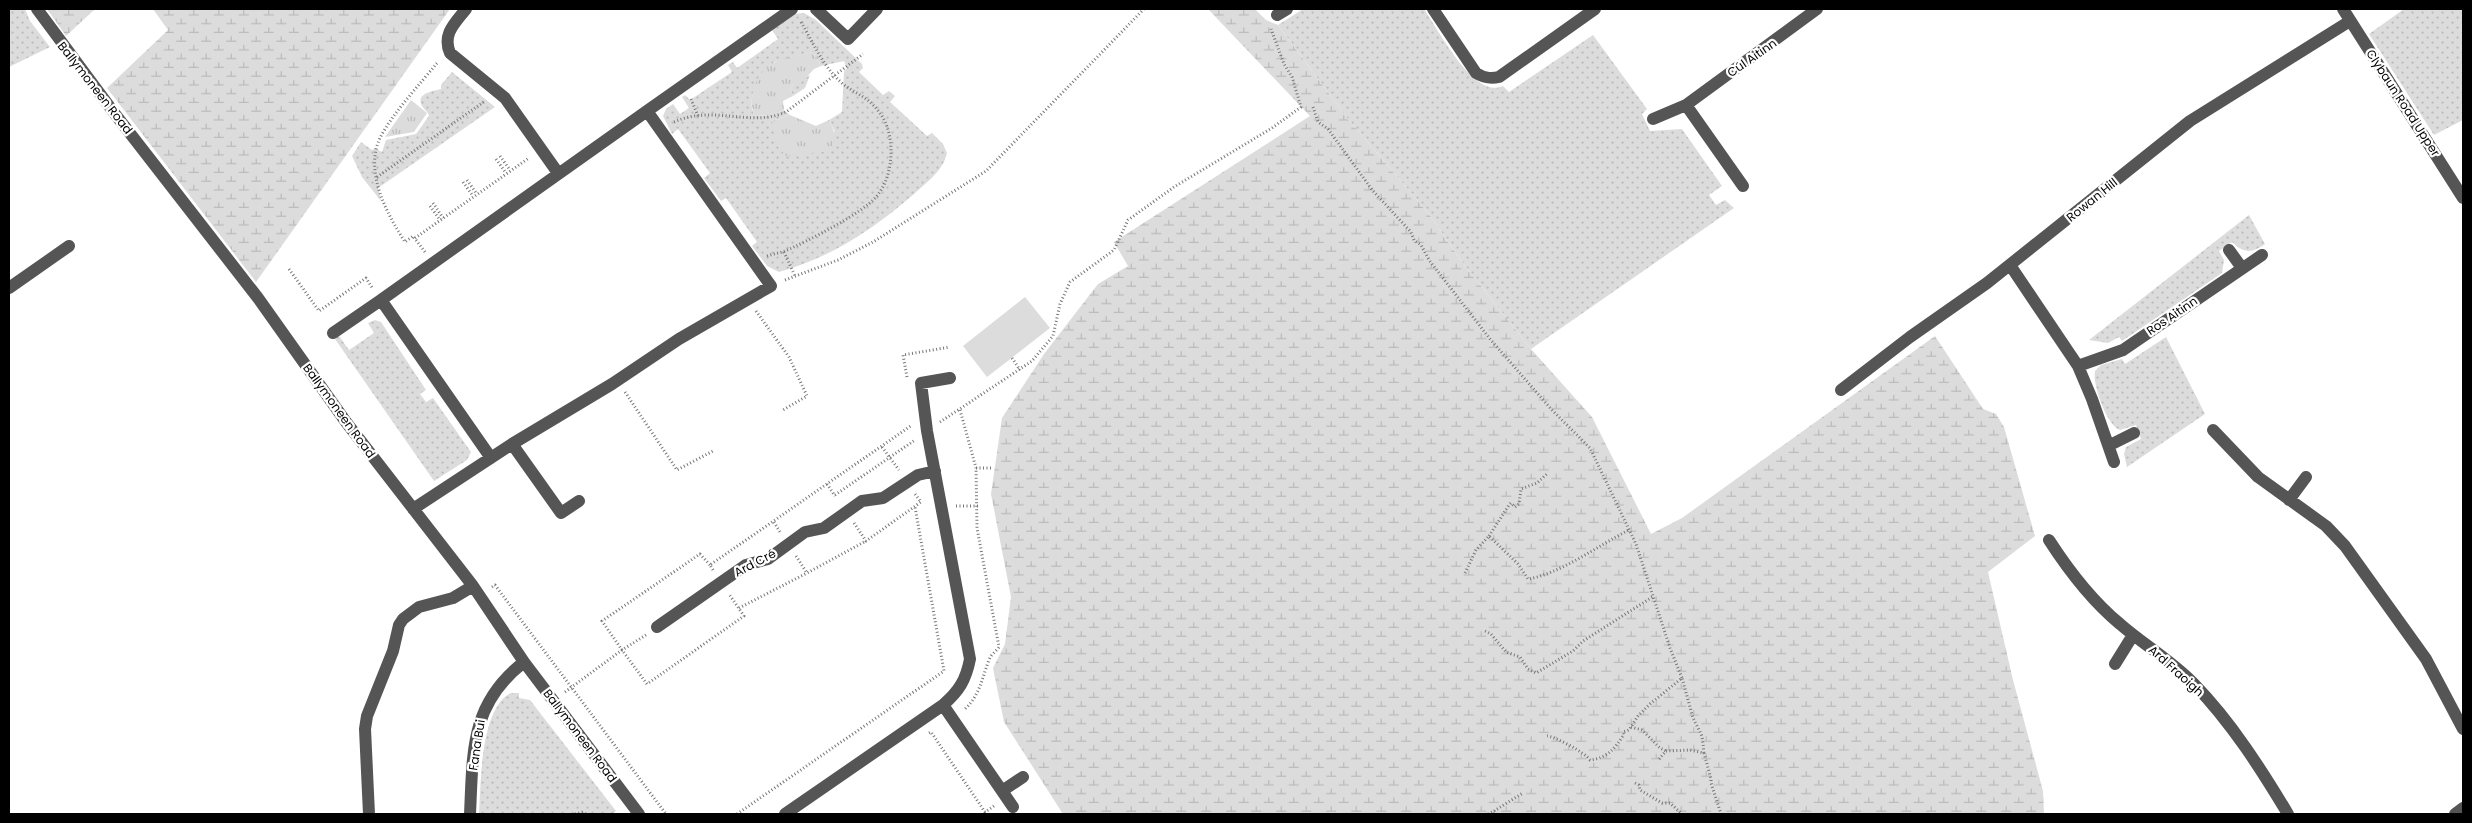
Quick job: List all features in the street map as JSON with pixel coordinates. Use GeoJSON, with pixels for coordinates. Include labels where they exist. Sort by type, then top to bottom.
{"type":"FeatureCollection","features":[{"type":"Feature","properties":{"kind":"street","name":"Ballymoneen Road"},"geometry":{"type":"LineString","coordinates":[[37,9],[115,114],[258,298],[346,422],[476,591],[524,662],[639,814]]}},
{"type":"Feature","properties":{"kind":"street"},"geometry":{"type":"LineString","coordinates":[[466,9],[447,37],[450,53],[504,98],[558,173]]}},
{"type":"Feature","properties":{"kind":"street"},"geometry":{"type":"LineString","coordinates":[[333,333],[792,9]]}},
{"type":"Feature","properties":{"kind":"street"},"geometry":{"type":"LineString","coordinates":[[816,9],[848,39],[877,9]]}},
{"type":"Feature","properties":{"kind":"street"},"geometry":{"type":"LineString","coordinates":[[1433,9],[1476,73],[1492,78],[1499,77],[1595,9]]}},
{"type":"Feature","properties":{"kind":"street","name":"Cúl Aitinn"},"geometry":{"type":"LineString","coordinates":[[1652,119],[1686,105],[1817,9]]}},
{"type":"Feature","properties":{"kind":"street","name":"Clybaun Road Upper"},"geometry":{"type":"LineString","coordinates":[[2343,9],[2463,198]]}},
{"type":"Feature","properties":{"kind":"street","name":"Rowan Hill"},"geometry":{"type":"LineString","coordinates":[[1841,390],[2010,265],[2190,121],[2350,21]]}},
{"type":"Feature","properties":{"kind":"street"},"geometry":{"type":"LineString","coordinates":[[1686,105],[1743,186]]}},
{"type":"Feature","properties":{"kind":"street"},"geometry":{"type":"LineString","coordinates":[[413,509],[512,444],[617,381],[679,339],[771,286],[647,111]]}},
{"type":"Feature","properties":{"kind":"street"},"geometry":{"type":"LineString","coordinates":[[9,288],[69,246]]}},
{"type":"Feature","properties":{"kind":"street"},"geometry":{"type":"LineString","coordinates":[[2229,250],[2242,268]]}},
{"type":"Feature","properties":{"kind":"street","name":"Ros Aitinn"},"geometry":{"type":"LineString","coordinates":[[2078,366],[2123,350],[2262,255]]}},
{"type":"Feature","properties":{"kind":"street"},"geometry":{"type":"LineString","coordinates":[[2010,265],[2078,366],[2110,446],[2114,462]]}},
{"type":"Feature","properties":{"kind":"street"},"geometry":{"type":"LineString","coordinates":[[381,300],[491,458]]}},
{"type":"Feature","properties":{"kind":"street"},"geometry":{"type":"LineString","coordinates":[[785,814],[943,705],[962,687],[967,676],[970,659],[927,431],[920,383],[950,378]]}},
{"type":"Feature","properties":{"kind":"street"},"geometry":{"type":"LineString","coordinates":[[2213,430],[2258,477],[2326,526],[2345,546],[2375,585],[2435,672],[2463,729]]}},
{"type":"Feature","properties":{"kind":"street"},"geometry":{"type":"LineString","coordinates":[[2110,446],[2134,433]]}},
{"type":"Feature","properties":{"kind":"street"},"geometry":{"type":"LineString","coordinates":[[512,444],[561,513],[579,501]]}},
{"type":"Feature","properties":{"kind":"street","name":"Ard Cré"},"geometry":{"type":"LineString","coordinates":[[657,627],[746,565],[768,559],[805,532],[824,528],[862,501],[883,498],[918,475],[935,471]]}},
{"type":"Feature","properties":{"kind":"street"},"geometry":{"type":"LineString","coordinates":[[2290,500],[2306,477]]}},
{"type":"Feature","properties":{"kind":"street","name":"Ard Fraoigh"},"geometry":{"type":"LineString","coordinates":[[2049,540],[2066,566],[2097,603],[2133,635],[2172,664],[2202,693],[2266,778],[2288,814]]}},
{"type":"Feature","properties":{"kind":"street"},"geometry":{"type":"LineString","coordinates":[[370,814],[365,729],[367,716],[393,651],[399,626],[403,618],[419,607],[476,591]]}},
{"type":"Feature","properties":{"kind":"street"},"geometry":{"type":"LineString","coordinates":[[2115,664],[2133,635]]}},
{"type":"Feature","properties":{"kind":"street","name":"Fana Bui"},"geometry":{"type":"LineString","coordinates":[[470,814],[475,743],[483,711],[496,687],[524,662]]}},
{"type":"Feature","properties":{"kind":"street"},"geometry":{"type":"LineString","coordinates":[[943,705],[1007,798],[1023,777]]}},
{"type":"Feature","properties":{"kind":"street"},"geometry":{"type":"LineString","coordinates":[[2455,814],[2463,808]]}},
{"type":"Feature","properties":{"kind":"path"},"geometry":{"type":"LineString","coordinates":[[755,264],[769,255],[784,252],[858,211],[876,198],[886,182],[891,161],[891,141],[886,122],[874,106],[834,75],[819,56],[799,18],[792,9]]}},
{"type":"Feature","properties":{"kind":"path"},"geometry":{"type":"LineString","coordinates":[[771,286],[838,260],[872,242],[986,171],[1144,9]]}},
{"type":"Feature","properties":{"kind":"path"},"geometry":{"type":"LineString","coordinates":[[835,495],[1032,361],[1053,336],[1060,304],[1070,282],[1114,250],[1128,220],[1174,188],[1272,128],[1301,107],[1294,82],[1284,64],[1270,26],[1282,12]]}},
{"type":"Feature","properties":{"kind":"path"},"geometry":{"type":"LineString","coordinates":[[450,53],[438,61],[380,139],[375,163],[377,177],[386,209],[405,242],[413,236],[415,238],[531,156],[536,162],[545,155]]}},
{"type":"Feature","properties":{"kind":"path"},"geometry":{"type":"LineString","coordinates":[[662,131],[675,122],[698,116],[726,114],[760,120],[773,118],[786,112],[863,54]]}},
{"type":"Feature","properties":{"kind":"path"},"geometry":{"type":"LineString","coordinates":[[377,177],[490,97],[496,90]]}},
{"type":"Feature","properties":{"kind":"path"},"geometry":{"type":"LineString","coordinates":[[1313,106],[1318,122],[1328,129],[1373,191],[1410,232],[1414,240],[1421,245],[1429,260],[1490,339],[1552,410],[1590,448],[1629,530],[1654,596],[1670,648],[1702,736],[1704,753],[1712,779],[1710,784],[1721,814]]}},
{"type":"Feature","properties":{"kind":"path"},"geometry":{"type":"LineString","coordinates":[[500,156],[510,170]]}},
{"type":"Feature","properties":{"kind":"path"},"geometry":{"type":"LineString","coordinates":[[496,159],[506,173]]}},
{"type":"Feature","properties":{"kind":"path"},"geometry":{"type":"LineString","coordinates":[[465,181],[475,195]]}},
{"type":"Feature","properties":{"kind":"path"},"geometry":{"type":"LineString","coordinates":[[431,204],[441,219]]}},
{"type":"Feature","properties":{"kind":"path"},"geometry":{"type":"LineString","coordinates":[[415,238],[432,262]]}},
{"type":"Feature","properties":{"kind":"path"},"geometry":{"type":"LineString","coordinates":[[784,252],[795,276]]}},
{"type":"Feature","properties":{"kind":"path"},"geometry":{"type":"LineString","coordinates":[[289,269],[319,312],[366,278],[381,300]]}},
{"type":"Feature","properties":{"kind":"path"},"geometry":{"type":"LineString","coordinates":[[748,299],[789,357],[807,396],[783,410]]}},
{"type":"Feature","properties":{"kind":"path"},"geometry":{"type":"LineString","coordinates":[[1012,358],[1020,370]]}},
{"type":"Feature","properties":{"kind":"path"},"geometry":{"type":"LineString","coordinates":[[617,381],[678,470],[713,451]]}},
{"type":"Feature","properties":{"kind":"path"},"geometry":{"type":"LineString","coordinates":[[952,718],[972,702],[980,689],[990,658],[999,647],[979,543],[976,468],[960,410]]}},
{"type":"Feature","properties":{"kind":"path"},"geometry":{"type":"LineString","coordinates":[[976,468],[992,468]]}},
{"type":"Feature","properties":{"kind":"path"},"geometry":{"type":"LineString","coordinates":[[1465,573],[1476,550],[1489,536],[1509,505],[1511,503],[1514,507],[1519,504],[1521,490],[1536,483],[1548,473]]}},
{"type":"Feature","properties":{"kind":"path"},"geometry":{"type":"LineString","coordinates":[[942,506],[978,506]]}},
{"type":"Feature","properties":{"kind":"path"},"geometry":{"type":"LineString","coordinates":[[737,814],[944,671],[915,507]]}},
{"type":"Feature","properties":{"kind":"path"},"geometry":{"type":"LineString","coordinates":[[774,522],[807,573]]}},
{"type":"Feature","properties":{"kind":"path"},"geometry":{"type":"LineString","coordinates":[[1489,536],[1518,564],[1528,579],[1545,574],[1589,553],[1629,530]]}},
{"type":"Feature","properties":{"kind":"path"},"geometry":{"type":"LineString","coordinates":[[739,608],[866,541]]}},
{"type":"Feature","properties":{"kind":"path"},"geometry":{"type":"LineString","coordinates":[[657,627],[622,650],[602,621],[700,554],[710,565]]}},
{"type":"Feature","properties":{"kind":"path"},"geometry":{"type":"LineString","coordinates":[[476,591],[495,585],[666,814]]}},
{"type":"Feature","properties":{"kind":"path"},"geometry":{"type":"LineString","coordinates":[[1485,631],[1491,634],[1506,652],[1520,657],[1528,668],[1536,673],[1573,651],[1583,641],[1654,596]]}},
{"type":"Feature","properties":{"kind":"path"},"geometry":{"type":"LineString","coordinates":[[1547,736],[1553,737],[1581,751],[1590,760],[1600,759],[1613,751],[1624,734],[1623,732],[1631,727],[1638,716],[1682,678]]}},
{"type":"Feature","properties":{"kind":"path"},"geometry":{"type":"LineString","coordinates":[[1631,727],[1642,730],[1660,748],[1666,751],[1690,750],[1704,753]]}},
{"type":"Feature","properties":{"kind":"path"},"geometry":{"type":"LineString","coordinates":[[923,738],[931,732],[985,812],[1007,798]]}},
{"type":"Feature","properties":{"kind":"path"},"geometry":{"type":"LineString","coordinates":[[1659,759],[1666,751]]}},
{"type":"Feature","properties":{"kind":"path"},"geometry":{"type":"LineString","coordinates":[[1635,784],[1639,785],[1640,790],[1662,802],[1670,803],[1682,814]]}},
{"type":"Feature","properties":{"kind":"path"},"geometry":{"type":"LineString","coordinates":[[1488,814],[1496,813],[1523,793]]}},
{"type":"Feature","properties":{"kind":"path"},"geometry":{"type":"LineString","coordinates":[[575,814],[583,812],[586,814]]}},
{"type":"Feature","properties":{"kind":"green space"},"geometry":{"type":"Polygon","coordinates":[[[9,9],[25,9],[30,21],[50,47],[9,67],[9,9]]]}},
{"type":"Feature","properties":{"kind":"green space"},"geometry":{"type":"Polygon","coordinates":[[[47,9],[95,9],[66,36],[47,9]]]}},
{"type":"Feature","properties":{"kind":"green space"},"geometry":{"type":"Polygon","coordinates":[[[153,9],[450,9],[256,282],[107,88],[168,30],[153,9]]]}},
{"type":"Feature","properties":{"kind":"green space"},"geometry":{"type":"Polygon","coordinates":[[[1208,9],[1255,9],[1266,20],[1278,25],[1348,119],[1429,214],[1462,262],[1531,349],[1592,417],[1651,534],[1682,518],[1935,336],[1983,409],[1996,414],[2004,427],[2035,536],[1988,572],[2013,680],[2043,791],[2044,814],[1063,814],[1004,722],[993,668],[1005,644],[1011,597],[991,494],[1002,418],[1044,354],[1098,284],[1128,266],[1114,242],[1310,116],[1208,9]]]}},
{"type":"Feature","properties":{"kind":"green space"},"geometry":{"type":"Polygon","coordinates":[[[1303,9],[1424,9],[1448,46],[1469,73],[1480,83],[1492,88],[1503,86],[1509,92],[1593,35],[1647,109],[1642,114],[1650,131],[1682,129],[1722,186],[1709,195],[1716,205],[1725,200],[1734,208],[1531,349],[1462,262],[1429,214],[1348,119],[1278,25],[1303,9]]]}},
{"type":"Feature","properties":{"kind":"green space"},"geometry":{"type":"Polygon","coordinates":[[[2404,9],[2463,9],[2463,120],[2434,135],[2369,34],[2404,9]]]}},
{"type":"Feature","properties":{"kind":"green space"},"geometry":{"type":"Polygon","coordinates":[[[804,13],[816,20],[862,64],[863,68],[859,72],[883,95],[889,91],[895,96],[890,102],[927,136],[932,133],[943,144],[947,153],[938,171],[883,219],[834,250],[816,259],[779,272],[767,266],[752,246],[757,242],[726,198],[721,201],[704,178],[710,173],[678,129],[672,134],[663,116],[666,109],[673,104],[680,114],[689,108],[682,97],[685,95],[690,100],[732,72],[728,65],[733,62],[737,68],[778,39],[772,30],[794,14],[804,13]],[[813,52],[774,62],[753,94],[752,108],[755,116],[773,115],[784,110],[790,115],[772,121],[835,132],[829,120],[842,112],[844,71],[847,68],[844,61],[821,66],[813,52]]]}},
{"type":"Feature","properties":{"kind":"green space"},"geometry":{"type":"Polygon","coordinates":[[[813,52],[821,66],[814,69],[805,79],[790,87],[793,96],[783,101],[784,110],[773,115],[755,116],[752,102],[753,94],[758,78],[763,71],[779,60],[813,52]]]}},
{"type":"Feature","properties":{"kind":"green space"},"geometry":{"type":"Polygon","coordinates":[[[452,72],[495,107],[378,188],[381,201],[362,177],[352,156],[361,142],[372,150],[375,148],[382,152],[386,140],[416,134],[429,116],[422,106],[421,98],[426,93],[441,89],[441,85],[452,72]]]}},
{"type":"Feature","properties":{"kind":"green space"},"geometry":{"type":"Polygon","coordinates":[[[810,75],[805,88],[793,96],[790,87],[810,75]]]}},
{"type":"Feature","properties":{"kind":"green space"},"geometry":{"type":"Polygon","coordinates":[[[411,100],[427,113],[414,132],[385,137],[411,100]]]}},
{"type":"Feature","properties":{"kind":"green space"},"geometry":{"type":"Polygon","coordinates":[[[790,115],[816,126],[829,120],[833,128],[834,140],[828,151],[786,156],[778,147],[772,121],[790,115]]]}},
{"type":"Feature","properties":{"kind":"green space"},"geometry":{"type":"Polygon","coordinates":[[[2249,215],[2265,244],[2252,251],[2248,251],[2232,242],[2219,251],[2224,260],[2222,273],[2122,341],[2119,337],[2108,343],[2089,340],[2249,215]]]}},
{"type":"Feature","properties":{"kind":"green space"},"geometry":{"type":"Polygon","coordinates":[[[1025,297],[1050,328],[987,377],[963,346],[1025,297]]]}},
{"type":"Feature","properties":{"kind":"green space"},"geometry":{"type":"Polygon","coordinates":[[[375,320],[381,322],[426,390],[420,394],[426,402],[433,398],[471,452],[467,460],[434,481],[335,339],[339,336],[349,350],[374,333],[368,323],[375,320]]]}},
{"type":"Feature","properties":{"kind":"green space"},"geometry":{"type":"Polygon","coordinates":[[[2166,337],[2205,414],[2127,467],[2124,454],[2126,447],[2141,439],[2136,425],[2120,430],[2110,421],[2098,394],[2095,371],[2101,365],[2122,359],[2125,364],[2166,337]]]}},
{"type":"Feature","properties":{"kind":"green space"},"geometry":{"type":"Polygon","coordinates":[[[511,693],[519,693],[519,698],[530,700],[616,811],[612,814],[479,814],[484,747],[488,730],[493,714],[501,701],[511,693]]]}}]}
